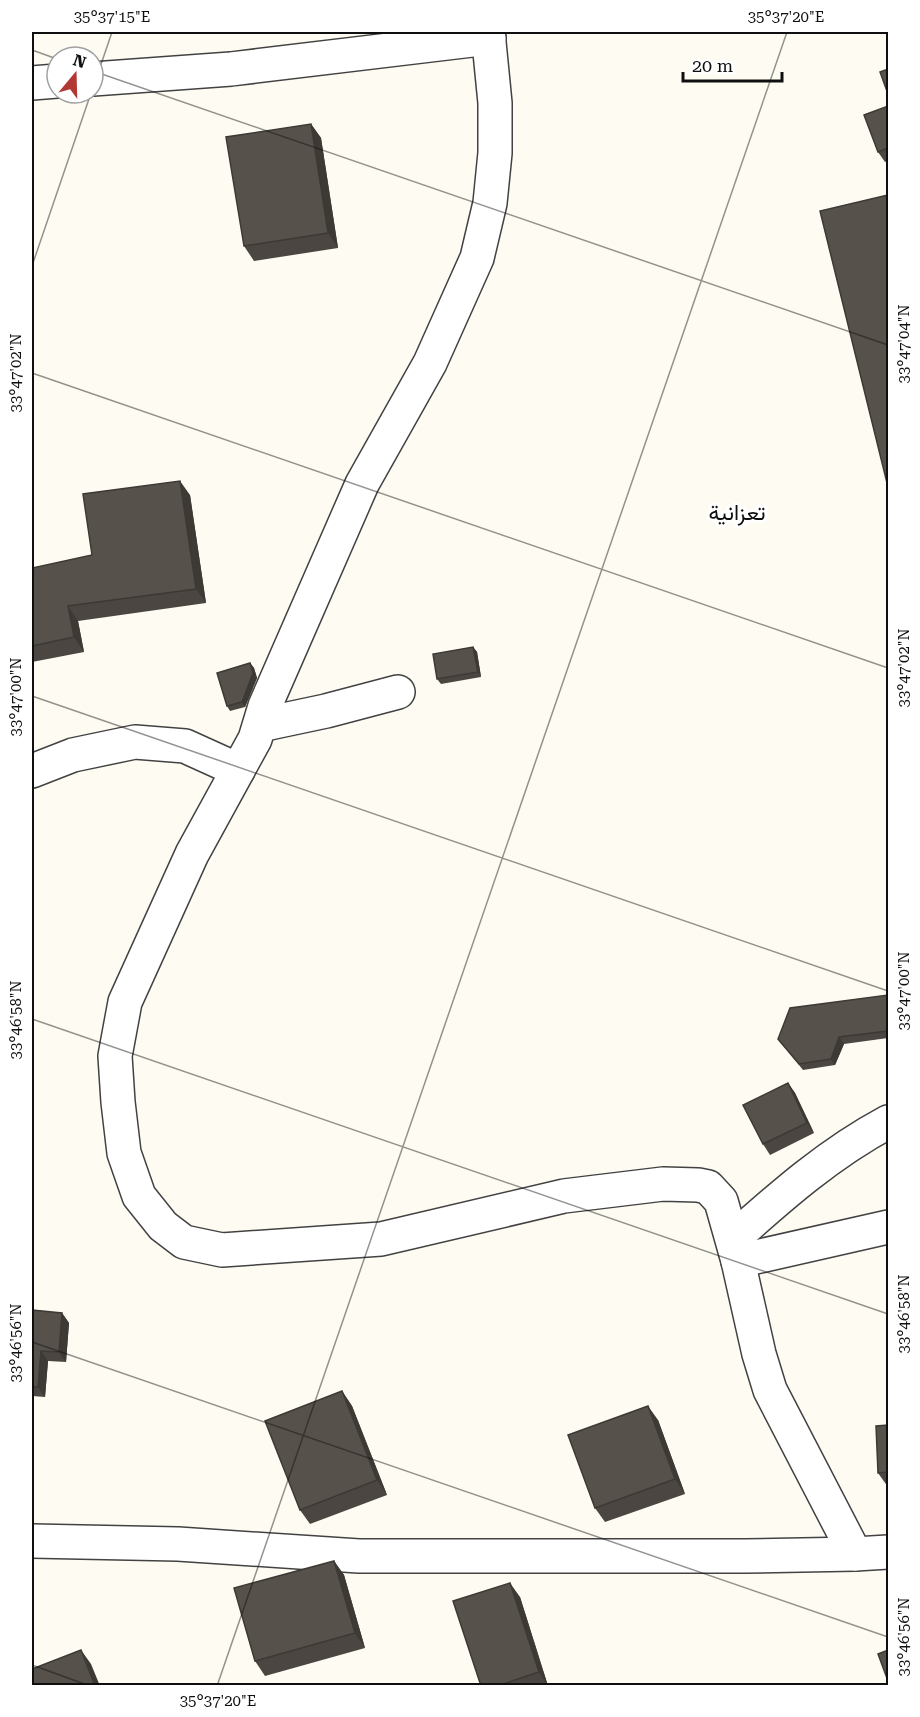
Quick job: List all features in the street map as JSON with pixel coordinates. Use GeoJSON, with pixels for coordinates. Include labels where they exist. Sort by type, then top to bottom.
{"type":"FeatureCollection","features":[{"type":"Feature","properties":{"kind":"street"},"geometry":{"type":"LineString","coordinates":[[105,77],[231,69],[489,35],[495,103],[495,153],[490,203],[477,258],[430,363],[362,484],[265,706],[260,725],[192,854],[125,1002],[115,1056],[118,1102],[124,1153],[139,1196],[163,1226],[184,1242],[222,1250],[381,1239],[564,1196],[663,1184],[708,1187],[721,1201],[770,1390],[855,1554]]}},
{"type":"Feature","properties":{"kind":"street"},"geometry":{"type":"LineString","coordinates":[[260,725],[398,692]]}},
{"type":"Feature","properties":{"kind":"street"},"geometry":{"type":"LineString","coordinates":[[32,771],[73,755],[135,742],[185,746],[238,770]]}},
{"type":"Feature","properties":{"kind":"street"},"geometry":{"type":"LineString","coordinates":[[735,1250],[816,1167],[855,1140],[888,1122]]}},
{"type":"Feature","properties":{"kind":"street"},"geometry":{"type":"LineString","coordinates":[[735,1250],[888,1227]]}},
{"type":"Feature","properties":{"kind":"street"},"geometry":{"type":"LineString","coordinates":[[32,1541],[178,1544],[359,1556],[888,1552]]}},
{"type":"Feature","properties":{"kind":"building"},"geometry":{"type":"Polygon","coordinates":[[[888,69],[888,94],[880,72],[888,69]]]}},
{"type":"Feature","properties":{"kind":"building"},"geometry":{"type":"Polygon","coordinates":[[[888,106],[888,148],[878,152],[864,115],[888,106]]]}},
{"type":"Feature","properties":{"kind":"building"},"geometry":{"type":"Polygon","coordinates":[[[311,124],[328,233],[244,246],[226,137],[311,124]]]}},
{"type":"Feature","properties":{"kind":"building"},"geometry":{"type":"Polygon","coordinates":[[[888,195],[888,487],[820,211],[888,195]]]}},
{"type":"Feature","properties":{"kind":"building"},"geometry":{"type":"Polygon","coordinates":[[[180,481],[196,589],[68,606],[74,637],[32,646],[32,568],[92,555],[83,494],[180,481]]]}},
{"type":"Feature","properties":{"kind":"building"},"geometry":{"type":"Polygon","coordinates":[[[473,647],[478,672],[437,679],[433,654],[473,647]]]}},
{"type":"Feature","properties":{"kind":"building"},"geometry":{"type":"Polygon","coordinates":[[[250,663],[253,673],[242,702],[227,706],[217,673],[250,663]]]}},
{"type":"Feature","properties":{"kind":"building"},"geometry":{"type":"Polygon","coordinates":[[[888,995],[888,1031],[839,1037],[831,1059],[799,1064],[778,1039],[790,1008],[888,995]]]}},
{"type":"Feature","properties":{"kind":"building"},"geometry":{"type":"Polygon","coordinates":[[[788,1083],[807,1123],[763,1144],[743,1105],[788,1083]]]}},
{"type":"Feature","properties":{"kind":"building"},"geometry":{"type":"Polygon","coordinates":[[[32,1310],[62,1313],[59,1352],[41,1351],[38,1387],[32,1387],[32,1310]]]}},
{"type":"Feature","properties":{"kind":"building"},"geometry":{"type":"Polygon","coordinates":[[[342,1391],[377,1480],[300,1510],[265,1421],[342,1391]]]}},
{"type":"Feature","properties":{"kind":"building"},"geometry":{"type":"Polygon","coordinates":[[[648,1406],[675,1479],[595,1508],[568,1435],[648,1406]]]}},
{"type":"Feature","properties":{"kind":"building"},"geometry":{"type":"Polygon","coordinates":[[[888,1425],[888,1472],[878,1473],[876,1426],[888,1425]]]}},
{"type":"Feature","properties":{"kind":"building"},"geometry":{"type":"Polygon","coordinates":[[[334,1561],[355,1633],[255,1661],[234,1588],[334,1561]]]}},
{"type":"Feature","properties":{"kind":"building"},"geometry":{"type":"Polygon","coordinates":[[[510,1583],[539,1672],[497,1686],[481,1686],[453,1601],[510,1583]]]}},
{"type":"Feature","properties":{"kind":"building"},"geometry":{"type":"Polygon","coordinates":[[[81,1650],[95,1686],[32,1686],[32,1669],[81,1650]]]}},
{"type":"Feature","properties":{"kind":"building"},"geometry":{"type":"Polygon","coordinates":[[[888,1650],[888,1681],[878,1654],[888,1650]]]}},
{"type":"Feature","properties":{"kind":"district","name":"تعزانية"},"geometry":{"type":"Point","coordinates":[737,512]}}]}
